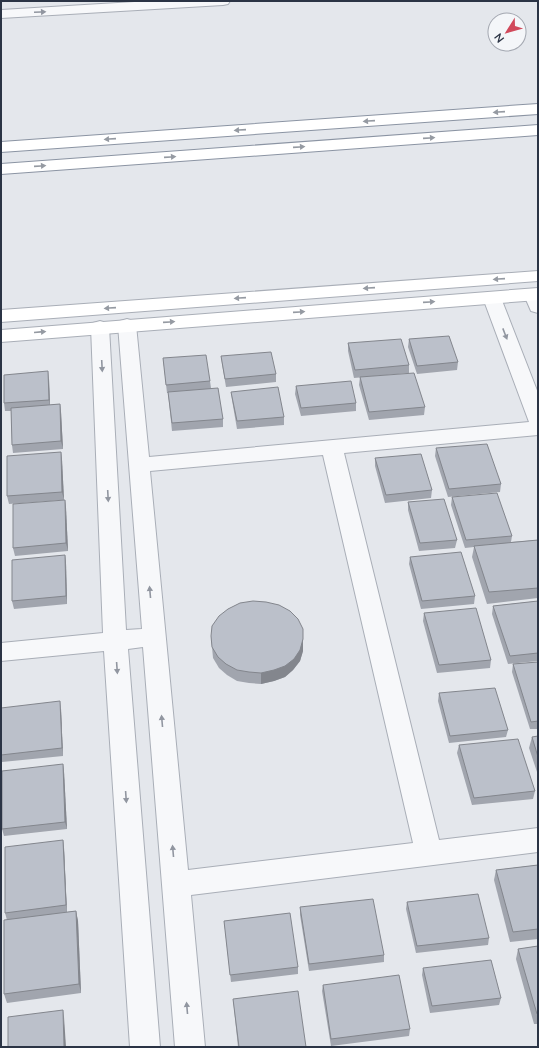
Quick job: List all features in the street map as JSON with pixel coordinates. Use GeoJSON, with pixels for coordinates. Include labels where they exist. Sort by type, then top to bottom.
{"type":"FeatureCollection","features":[{"type":"Feature","properties":{"kind":"main road"},"geometry":{"type":"LineString","coordinates":[[1,147],[538,109]]}},
{"type":"Feature","properties":{"kind":"main road"},"geometry":{"type":"LineString","coordinates":[[1,169],[538,130]]}},
{"type":"Feature","properties":{"kind":"main road"},"geometry":{"type":"LineString","coordinates":[[1,316],[538,276]]}},
{"type":"Feature","properties":{"kind":"main road"},"geometry":{"type":"LineString","coordinates":[[1,336],[100,327],[492,298],[536,299]]}},
{"type":"Feature","properties":{"kind":"street"},"geometry":{"type":"LineString","coordinates":[[1,14],[223,1]]}},
{"type":"Feature","properties":{"kind":"street"},"geometry":{"type":"LineString","coordinates":[[492,298],[538,420]]}},
{"type":"Feature","properties":{"kind":"street"},"geometry":{"type":"LineString","coordinates":[[127,325],[190,1047]]}},
{"type":"Feature","properties":{"kind":"street"},"geometry":{"type":"LineString","coordinates":[[100,327],[115,640],[145,1047]]}},
{"type":"Feature","properties":{"kind":"street"},"geometry":{"type":"LineString","coordinates":[[140,465],[538,428]]}},
{"type":"Feature","properties":{"kind":"street"},"geometry":{"type":"LineString","coordinates":[[332,447],[429,853]]}},
{"type":"Feature","properties":{"kind":"street"},"geometry":{"type":"LineString","coordinates":[[1,652],[154,637]]}},
{"type":"Feature","properties":{"kind":"street"},"geometry":{"type":"LineString","coordinates":[[176,884],[538,840]]}},
{"type":"Feature","properties":{"kind":"building"},"geometry":{"type":"Polygon","coordinates":[[[449,336],[458,362],[417,366],[409,339],[449,336]]]}},
{"type":"Feature","properties":{"kind":"building"},"geometry":{"type":"Polygon","coordinates":[[[401,339],[409,365],[355,370],[348,343],[401,339]]]}},
{"type":"Feature","properties":{"kind":"building"},"geometry":{"type":"Polygon","coordinates":[[[271,352],[276,374],[225,379],[221,356],[271,352]]]}},
{"type":"Feature","properties":{"kind":"building"},"geometry":{"type":"Polygon","coordinates":[[[206,355],[210,381],[166,385],[163,358],[206,355]]]}},
{"type":"Feature","properties":{"kind":"building"},"geometry":{"type":"Polygon","coordinates":[[[48,371],[49,400],[4,403],[4,375],[48,371]]]}},
{"type":"Feature","properties":{"kind":"building"},"geometry":{"type":"Polygon","coordinates":[[[414,373],[425,407],[369,412],[360,377],[414,373]]]}},
{"type":"Feature","properties":{"kind":"building"},"geometry":{"type":"Polygon","coordinates":[[[351,381],[356,403],[301,408],[296,386],[351,381]]]}},
{"type":"Feature","properties":{"kind":"building"},"geometry":{"type":"Polygon","coordinates":[[[278,387],[284,417],[237,421],[231,392],[278,387]]]}},
{"type":"Feature","properties":{"kind":"building"},"geometry":{"type":"Polygon","coordinates":[[[218,388],[223,419],[172,423],[168,392],[218,388]]]}},
{"type":"Feature","properties":{"kind":"building"},"geometry":{"type":"Polygon","coordinates":[[[60,404],[61,441],[12,445],[11,408],[60,404]]]}},
{"type":"Feature","properties":{"kind":"building"},"geometry":{"type":"Polygon","coordinates":[[[487,444],[501,484],[449,489],[436,448],[487,444]]]}},
{"type":"Feature","properties":{"kind":"building"},"geometry":{"type":"Polygon","coordinates":[[[61,452],[62,492],[7,496],[7,456],[61,452]]]}},
{"type":"Feature","properties":{"kind":"building"},"geometry":{"type":"Polygon","coordinates":[[[421,454],[432,490],[386,495],[375,458],[421,454]]]}},
{"type":"Feature","properties":{"kind":"building"},"geometry":{"type":"Polygon","coordinates":[[[497,493],[512,536],[466,540],[452,497],[497,493]]]}},
{"type":"Feature","properties":{"kind":"building"},"geometry":{"type":"Polygon","coordinates":[[[444,499],[457,540],[420,543],[408,502],[444,499]]]}},
{"type":"Feature","properties":{"kind":"building"},"geometry":{"type":"Polygon","coordinates":[[[65,500],[66,543],[13,548],[13,504],[65,500]]]}},
{"type":"Feature","properties":{"kind":"building"},"geometry":{"type":"Polygon","coordinates":[[[538,540],[538,588],[489,592],[474,546],[538,540]]]}},
{"type":"Feature","properties":{"kind":"building"},"geometry":{"type":"Polygon","coordinates":[[[461,552],[475,596],[422,601],[410,557],[461,552]]]}},
{"type":"Feature","properties":{"kind":"building"},"geometry":{"type":"Polygon","coordinates":[[[65,555],[66,596],[12,601],[12,560],[65,555]]]}},
{"type":"Feature","properties":{"kind":"building"},"geometry":{"type":"Polygon","coordinates":[[[253,601],[279,605],[290,611],[298,619],[303,629],[303,639],[300,650],[294,659],[285,666],[261,673],[237,670],[226,664],[218,657],[212,647],[212,626],[219,616],[228,609],[240,603],[253,601]]]}},
{"type":"Feature","properties":{"kind":"building"},"geometry":{"type":"Polygon","coordinates":[[[538,601],[538,653],[510,656],[493,606],[538,601]]]}},
{"type":"Feature","properties":{"kind":"building"},"geometry":{"type":"Polygon","coordinates":[[[476,608],[491,660],[439,665],[424,613],[476,608]]]}},
{"type":"Feature","properties":{"kind":"building"},"geometry":{"type":"Polygon","coordinates":[[[538,662],[538,721],[531,722],[513,664],[538,662]]]}},
{"type":"Feature","properties":{"kind":"building"},"geometry":{"type":"Polygon","coordinates":[[[495,688],[508,730],[450,736],[439,693],[495,688]]]}},
{"type":"Feature","properties":{"kind":"building"},"geometry":{"type":"Polygon","coordinates":[[[60,701],[62,748],[1,755],[1,708],[60,701]]]}},
{"type":"Feature","properties":{"kind":"building"},"geometry":{"type":"Polygon","coordinates":[[[538,736],[538,757],[532,737],[538,736]]]}},
{"type":"Feature","properties":{"kind":"building"},"geometry":{"type":"Polygon","coordinates":[[[518,739],[535,791],[474,798],[459,745],[518,739]]]}},
{"type":"Feature","properties":{"kind":"building"},"geometry":{"type":"Polygon","coordinates":[[[63,764],[65,822],[2,829],[2,771],[63,764]]]}},
{"type":"Feature","properties":{"kind":"building"},"geometry":{"type":"Polygon","coordinates":[[[63,840],[66,905],[5,913],[5,847],[63,840]]]}},
{"type":"Feature","properties":{"kind":"building"},"geometry":{"type":"Polygon","coordinates":[[[538,865],[538,929],[513,932],[496,870],[538,865]]]}},
{"type":"Feature","properties":{"kind":"building"},"geometry":{"type":"Polygon","coordinates":[[[478,894],[489,938],[417,946],[407,902],[478,894]]]}},
{"type":"Feature","properties":{"kind":"building"},"geometry":{"type":"Polygon","coordinates":[[[373,899],[384,955],[309,964],[300,907],[373,899]]]}},
{"type":"Feature","properties":{"kind":"building"},"geometry":{"type":"Polygon","coordinates":[[[76,911],[79,984],[4,994],[4,920],[76,911]]]}},
{"type":"Feature","properties":{"kind":"building"},"geometry":{"type":"Polygon","coordinates":[[[290,913],[298,967],[230,975],[224,921],[290,913]]]}},
{"type":"Feature","properties":{"kind":"building"},"geometry":{"type":"Polygon","coordinates":[[[538,946],[538,1014],[537,1014],[518,949],[538,946]]]}},
{"type":"Feature","properties":{"kind":"building"},"geometry":{"type":"Polygon","coordinates":[[[491,960],[501,998],[432,1006],[423,968],[491,960]]]}},
{"type":"Feature","properties":{"kind":"building"},"geometry":{"type":"Polygon","coordinates":[[[399,975],[410,1029],[331,1039],[323,985],[399,975]]]}},
{"type":"Feature","properties":{"kind":"building"},"geometry":{"type":"Polygon","coordinates":[[[298,991],[306,1047],[239,1047],[233,999],[298,991]]]}},
{"type":"Feature","properties":{"kind":"building"},"geometry":{"type":"Polygon","coordinates":[[[63,1010],[64,1047],[8,1047],[8,1017],[63,1010]]]}}]}
